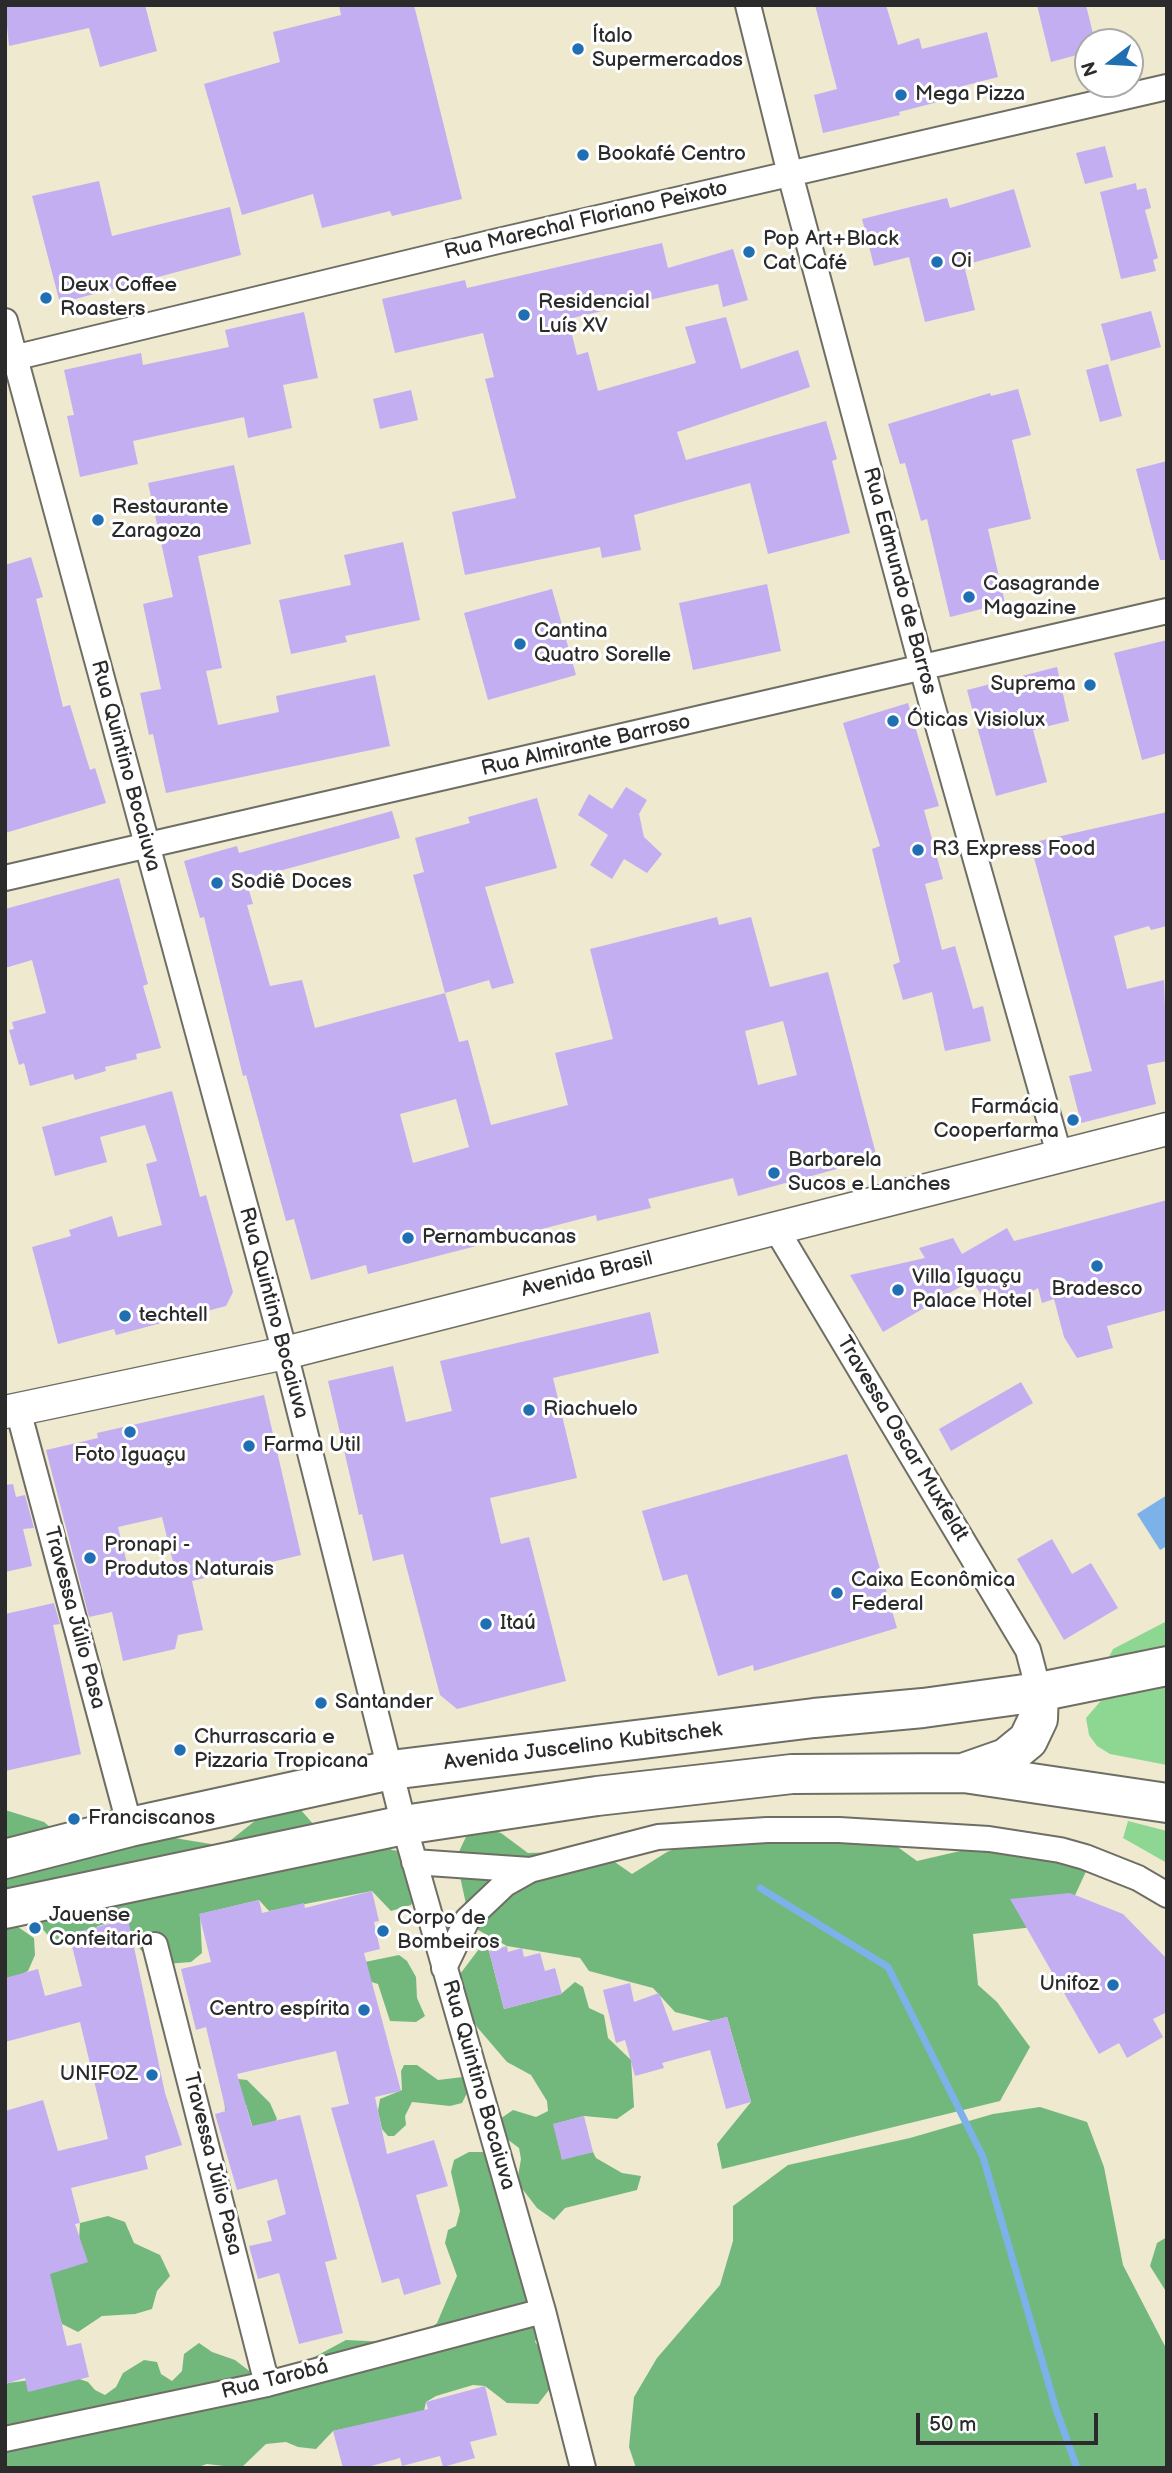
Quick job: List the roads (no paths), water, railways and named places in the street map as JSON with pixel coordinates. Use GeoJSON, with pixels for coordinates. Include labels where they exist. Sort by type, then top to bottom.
{"type":"FeatureCollection","features":[{"type":"Feature","properties":{"kind":"main road","name":"Avenida Juscelino Kubitschek"},"geometry":{"type":"LineString","coordinates":[[5,1858],[130,1827],[391,1770],[800,1720],[923,1708],[1039,1692],[1167,1666]]}},
{"type":"Feature","properties":{"kind":"main road"},"geometry":{"type":"LineString","coordinates":[[964,1773],[1006,1758],[1028,1740],[1038,1719],[1039,1692]]}},
{"type":"Feature","properties":{"kind":"main road"},"geometry":{"type":"LineString","coordinates":[[5,1909],[404,1825],[597,1796],[792,1774],[964,1773],[1167,1803]]}},
{"type":"Feature","properties":{"kind":"street","name":"Rua Edmundo de Barros"},"geometry":{"type":"LineString","coordinates":[[748,5],[790,174],[922,668],[1059,1154]]}},
{"type":"Feature","properties":{"kind":"street","name":"Rua Marechal Floriano Peixoto"},"geometry":{"type":"LineString","coordinates":[[10,359],[484,244],[1167,87]]}},
{"type":"Feature","properties":{"kind":"street","name":"Rua Quintino Bocaiuva"},"geometry":{"type":"LineString","coordinates":[[5,321],[10,359],[285,1353],[404,1825],[543,2311],[583,2468]]}},
{"type":"Feature","properties":{"kind":"street","name":"Rua Almirante Barroso"},"geometry":{"type":"LineString","coordinates":[[5,878],[146,848],[1167,611]]}},
{"type":"Feature","properties":{"kind":"street","name":"Avenida Brasil"},"geometry":{"type":"LineString","coordinates":[[11,1411],[285,1353],[1059,1154],[1167,1129]]}},
{"type":"Feature","properties":{"kind":"street","name":"Travessa Oscar Muxfeldt"},"geometry":{"type":"LineString","coordinates":[[775,1227],[1028,1650],[1039,1692]]}},
{"type":"Feature","properties":{"kind":"street","name":"Travessa Júlio Pasa"},"geometry":{"type":"LineString","coordinates":[[11,1411],[130,1827]]}},
{"type":"Feature","properties":{"kind":"street"},"geometry":{"type":"LineString","coordinates":[[444,1968],[467,1920],[505,1884],[530,1870],[658,1837],[767,1830],[880,1831],[989,1839],[1060,1850],[1138,1878],[1167,1895]]}},
{"type":"Feature","properties":{"kind":"street"},"geometry":{"type":"LineString","coordinates":[[414,1862],[530,1870]]}},
{"type":"Feature","properties":{"kind":"street","name":"Travessa Júlio Pasa"},"geometry":{"type":"LineString","coordinates":[[155,1945],[267,2384]]}},
{"type":"Feature","properties":{"kind":"street","name":"Rua Tarobá"},"geometry":{"type":"LineString","coordinates":[[5,2439],[267,2384],[543,2311]]}},
{"type":"Feature","properties":{"kind":"water"},"geometry":{"type":"Polygon","coordinates":[[[1167,1495],[1167,1546],[1160,1550],[1137,1514],[1167,1495]]]}},
{"type":"Feature","properties":{"kind":"waterway"},"geometry":{"type":"LineString","coordinates":[[760,1888],[888,1967],[983,2157],[1056,2409],[1077,2468]]}},
{"type":"Feature","properties":{"kind":"place","name":"Ítalo Supermercados"},"geometry":{"type":"Point","coordinates":[578,49]}},
{"type":"Feature","properties":{"kind":"place","name":"Mega Pizza"},"geometry":{"type":"Point","coordinates":[901,95]}},
{"type":"Feature","properties":{"kind":"place","name":"Bookafé Centro"},"geometry":{"type":"Point","coordinates":[583,155]}},
{"type":"Feature","properties":{"kind":"place","name":"Pop Art+Black Cat Café"},"geometry":{"type":"Point","coordinates":[749,252]}},
{"type":"Feature","properties":{"kind":"place","name":"Oi"},"geometry":{"type":"Point","coordinates":[937,262]}},
{"type":"Feature","properties":{"kind":"place","name":"Deux Coffee Roasters"},"geometry":{"type":"Point","coordinates":[46,298]}},
{"type":"Feature","properties":{"kind":"place","name":"Residencial Luís XV"},"geometry":{"type":"Point","coordinates":[524,315]}},
{"type":"Feature","properties":{"kind":"place","name":"Restaurante Zaragoza"},"geometry":{"type":"Point","coordinates":[98,520]}},
{"type":"Feature","properties":{"kind":"place","name":"Casagrande Magazine"},"geometry":{"type":"Point","coordinates":[969,597]}},
{"type":"Feature","properties":{"kind":"place","name":"Cantina Quatro Sorelle"},"geometry":{"type":"Point","coordinates":[520,644]}},
{"type":"Feature","properties":{"kind":"place","name":"Suprema"},"geometry":{"type":"Point","coordinates":[1090,685]}},
{"type":"Feature","properties":{"kind":"place","name":"Óticas Visiolux"},"geometry":{"type":"Point","coordinates":[893,721]}},
{"type":"Feature","properties":{"kind":"place","name":"R3 Express Food"},"geometry":{"type":"Point","coordinates":[918,850]}},
{"type":"Feature","properties":{"kind":"place","name":"Sodiê Doces"},"geometry":{"type":"Point","coordinates":[217,883]}},
{"type":"Feature","properties":{"kind":"place","name":"Farmácia Cooperfarma"},"geometry":{"type":"Point","coordinates":[1073,1120]}},
{"type":"Feature","properties":{"kind":"place","name":"Barbarela Sucos e Lanches"},"geometry":{"type":"Point","coordinates":[774,1173]}},
{"type":"Feature","properties":{"kind":"place","name":"Pernambucanas"},"geometry":{"type":"Point","coordinates":[408,1238]}},
{"type":"Feature","properties":{"kind":"place","name":"Bradesco"},"geometry":{"type":"Point","coordinates":[1097,1266]}},
{"type":"Feature","properties":{"kind":"place","name":"Villa Iguaçu Palace Hotel"},"geometry":{"type":"Point","coordinates":[898,1290]}},
{"type":"Feature","properties":{"kind":"place","name":"techtell"},"geometry":{"type":"Point","coordinates":[125,1316]}},
{"type":"Feature","properties":{"kind":"place","name":"Riachuelo"},"geometry":{"type":"Point","coordinates":[529,1410]}},
{"type":"Feature","properties":{"kind":"place","name":"Foto Iguaçu"},"geometry":{"type":"Point","coordinates":[130,1432]}},
{"type":"Feature","properties":{"kind":"place","name":"Farma Util"},"geometry":{"type":"Point","coordinates":[249,1446]}},
{"type":"Feature","properties":{"kind":"place","name":"Pronapi - Produtos Naturais"},"geometry":{"type":"Point","coordinates":[90,1558]}},
{"type":"Feature","properties":{"kind":"place","name":"Caixa Econômica Federal"},"geometry":{"type":"Point","coordinates":[837,1593]}},
{"type":"Feature","properties":{"kind":"place","name":"Itaú"},"geometry":{"type":"Point","coordinates":[486,1624]}},
{"type":"Feature","properties":{"kind":"place","name":"Santander"},"geometry":{"type":"Point","coordinates":[321,1703]}},
{"type":"Feature","properties":{"kind":"place","name":"Churrascaria e Pizzaria Tropicana"},"geometry":{"type":"Point","coordinates":[180,1750]}},
{"type":"Feature","properties":{"kind":"place","name":"Franciscanos"},"geometry":{"type":"Point","coordinates":[74,1819]}},
{"type":"Feature","properties":{"kind":"place","name":"Jauense Confeitaria"},"geometry":{"type":"Point","coordinates":[35,1928]}},
{"type":"Feature","properties":{"kind":"place","name":"Corpo de Bombeiros"},"geometry":{"type":"Point","coordinates":[383,1931]}},
{"type":"Feature","properties":{"kind":"place","name":"Unifoz"},"geometry":{"type":"Point","coordinates":[1113,1985]}},
{"type":"Feature","properties":{"kind":"place","name":"Centro espírita"},"geometry":{"type":"Point","coordinates":[364,2010]}},
{"type":"Feature","properties":{"kind":"place","name":"UNIFOZ"},"geometry":{"type":"Point","coordinates":[152,2075]}}]}
